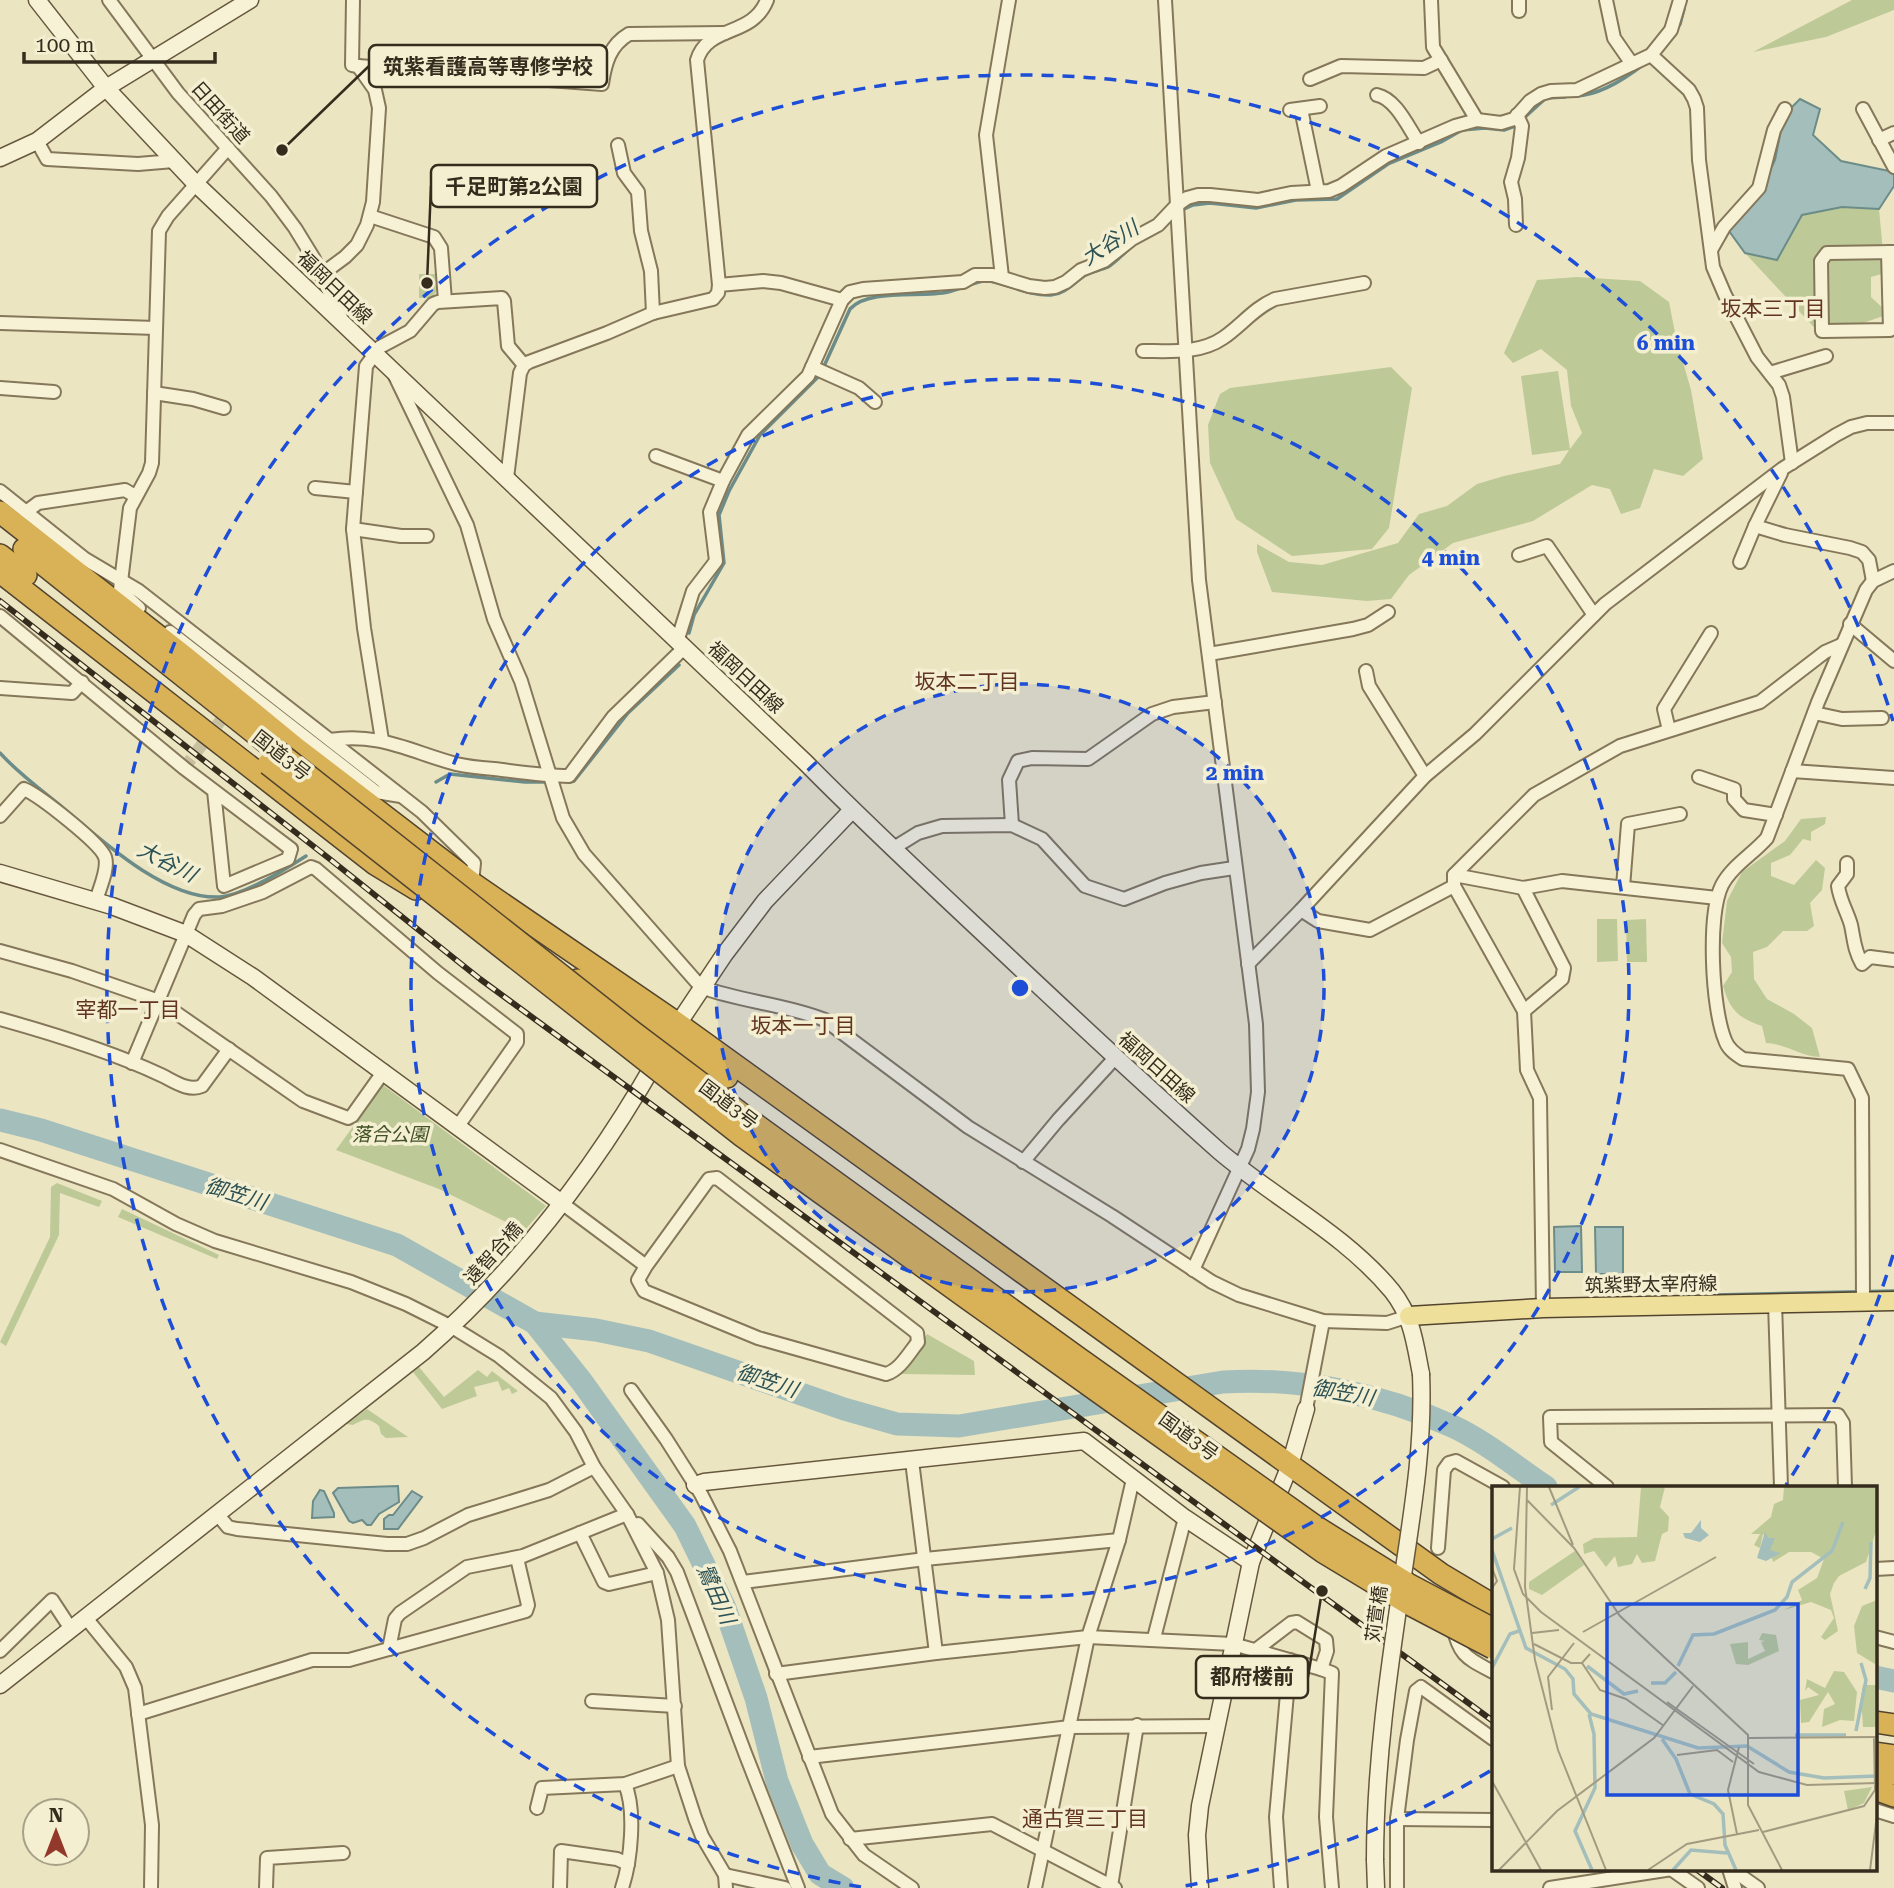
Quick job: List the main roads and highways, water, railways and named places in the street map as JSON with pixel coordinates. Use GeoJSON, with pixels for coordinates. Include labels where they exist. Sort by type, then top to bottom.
{"type":"FeatureCollection","features":[{"type":"Feature","properties":{"kind":"highway"},"geometry":{"type":"LineString","coordinates":[[0,512],[406,834],[472,883],[1253,1448],[1441,1574],[1492,1604]]}},
{"type":"Feature","properties":{"kind":"highway","name":"国道3号"},"geometry":{"type":"LineString","coordinates":[[0,530],[272,757],[742,1136],[1323,1552],[1409,1604],[1492,1647]]}},
{"type":"Feature","properties":{"kind":"highway","name":"国道3号"},"geometry":{"type":"LineString","coordinates":[[0,555],[272,757],[751,1121],[1077,1357],[1318,1528],[1408,1584],[1492,1628]]}},
{"type":"Feature","properties":{"kind":"highway"},"geometry":{"type":"LineString","coordinates":[[0,572],[375,864],[412,887],[674,1030]]}},
{"type":"Feature","properties":{"kind":"highway"},"geometry":{"type":"LineString","coordinates":[[1288,1472],[1446,1589],[1492,1613]]}},
{"type":"Feature","properties":{"kind":"highway"},"geometry":{"type":"LineString","coordinates":[[1876,1722],[1894,1725]]}},
{"type":"Feature","properties":{"kind":"highway"},"geometry":{"type":"LineString","coordinates":[[1876,1753],[1894,1756]]}},
{"type":"Feature","properties":{"kind":"highway"},"geometry":{"type":"LineString","coordinates":[[1876,1770],[1894,1774]]}},
{"type":"Feature","properties":{"kind":"highway"},"geometry":{"type":"LineString","coordinates":[[1876,1788],[1894,1796]]}},
{"type":"Feature","properties":{"kind":"main road","name":"筑紫野太宰府線"},"geometry":{"type":"LineString","coordinates":[[1409,1316],[1543,1308],[1775,1303],[1863,1294],[1894,1301]]}},
{"type":"Feature","properties":{"kind":"water"},"geometry":{"type":"Polygon","coordinates":[[[1800,99],[1820,109],[1813,135],[1841,161],[1894,172],[1894,186],[1879,209],[1842,207],[1802,215],[1777,260],[1745,253],[1729,231],[1756,200],[1775,160],[1784,115],[1800,99]]]}},
{"type":"Feature","properties":{"kind":"water"},"geometry":{"type":"Polygon","coordinates":[[[1581,1226],[1582,1272],[1555,1272],[1554,1227],[1581,1226]]]}},
{"type":"Feature","properties":{"kind":"water"},"geometry":{"type":"Polygon","coordinates":[[[1595,1227],[1623,1227],[1623,1274],[1596,1274],[1595,1227]]]}},
{"type":"Feature","properties":{"kind":"water"},"geometry":{"type":"Polygon","coordinates":[[[398,1486],[399,1502],[379,1514],[371,1525],[362,1520],[353,1523],[349,1521],[333,1493],[338,1488],[398,1486]]]}},
{"type":"Feature","properties":{"kind":"water"},"geometry":{"type":"Polygon","coordinates":[[[320,1490],[324,1491],[334,1517],[312,1518],[313,1501],[320,1490]]]}},
{"type":"Feature","properties":{"kind":"water"},"geometry":{"type":"Polygon","coordinates":[[[412,1491],[422,1497],[398,1529],[384,1529],[384,1519],[393,1515],[412,1491]]]}},
{"type":"Feature","properties":{"kind":"waterway","name":"大谷川"},"geometry":{"type":"LineString","coordinates":[[1666,45],[1680,24],[1684,9]]}},
{"type":"Feature","properties":{"kind":"waterway","name":"大谷川"},"geometry":{"type":"LineString","coordinates":[[1576,96],[1603,89],[1644,64]]}},
{"type":"Feature","properties":{"kind":"waterway","name":"大谷川"},"geometry":{"type":"LineString","coordinates":[[1182,210],[1193,205],[1210,203],[1256,208],[1296,200],[1337,199],[1388,164],[1441,142],[1462,130],[1504,130],[1515,126],[1546,98],[1565,97]]}},
{"type":"Feature","properties":{"kind":"waterway","name":"大谷川"},"geometry":{"type":"LineString","coordinates":[[689,633],[694,615],[724,563],[719,515],[729,491],[760,435],[820,375],[850,309],[858,302],[882,296],[937,294],[985,281],[1035,294],[1051,295],[1066,290],[1087,274],[1108,267],[1128,250]]}},
{"type":"Feature","properties":{"kind":"waterway","name":"大谷川"},"geometry":{"type":"LineString","coordinates":[[569,782],[574,781],[628,713],[679,665]]}},
{"type":"Feature","properties":{"kind":"waterway","name":"大谷川"},"geometry":{"type":"LineString","coordinates":[[0,753],[114,850],[134,865],[177,889],[199,895],[230,895],[264,881],[306,856]]}},
{"type":"Feature","properties":{"kind":"waterway","name":"大谷川"},"geometry":{"type":"LineString","coordinates":[[436,782],[450,774],[547,782]]}},
{"type":"Feature","properties":{"kind":"waterway","name":"御笠川"},"geometry":{"type":"LineString","coordinates":[[0,1120],[41,1130],[397,1245],[535,1323],[596,1330],[649,1341],[844,1409],[897,1424],[959,1426],[1223,1382],[1282,1382],[1340,1390],[1425,1415],[1476,1439],[1545,1486]]}},
{"type":"Feature","properties":{"kind":"waterway"},"geometry":{"type":"LineString","coordinates":[[1715,1295],[1894,1291]]}},
{"type":"Feature","properties":{"kind":"waterway","name":"鷺田川"},"geometry":{"type":"LineString","coordinates":[[535,1323],[582,1382],[685,1526],[725,1608],[756,1698],[777,1781],[802,1844],[820,1874],[843,1888]]}},
{"type":"Feature","properties":{"kind":"waterway","name":"御笠川"},"geometry":{"type":"LineString","coordinates":[[1876,1677],[1894,1681]]}},
{"type":"Feature","properties":{"kind":"tunnel"},"geometry":{"type":"LineString","coordinates":[[184,768],[231,707]]}},
{"type":"Feature","properties":{"kind":"railway"},"geometry":{"type":"LineString","coordinates":[[0,601],[480,979],[1492,1720]]}},
{"type":"Feature","properties":{"kind":"railway"},"geometry":{"type":"LineString","coordinates":[[1697,1870],[1722,1888]]}},
{"type":"Feature","properties":{"kind":"place","name":"筑紫看護高等専修学校"},"geometry":{"type":"Point","coordinates":[282,150]}},
{"type":"Feature","properties":{"kind":"place","name":"千足町第2公園"},"geometry":{"type":"Point","coordinates":[427,283]}},
{"type":"Feature","properties":{"kind":"place","name":"都府楼前"},"geometry":{"type":"Point","coordinates":[1322,1591]}},
{"type":"Feature","properties":{"kind":"district","name":"坂本三丁目"},"geometry":{"type":"Point","coordinates":[1773,309]}},
{"type":"Feature","properties":{"kind":"district","name":"坂本二丁目"},"geometry":{"type":"Point","coordinates":[967,682]}},
{"type":"Feature","properties":{"kind":"district","name":"宰都一丁目"},"geometry":{"type":"Point","coordinates":[128,1010]}},
{"type":"Feature","properties":{"kind":"district","name":"坂本一丁目"},"geometry":{"type":"Point","coordinates":[803,1026]}},
{"type":"Feature","properties":{"kind":"district","name":"通古賀三丁目"},"geometry":{"type":"Point","coordinates":[1085,1819]}},
{"type":"Feature","properties":{"kind":"park label","name":"落合公園"},"geometry":{"type":"Point","coordinates":[390,1134]}}]}
